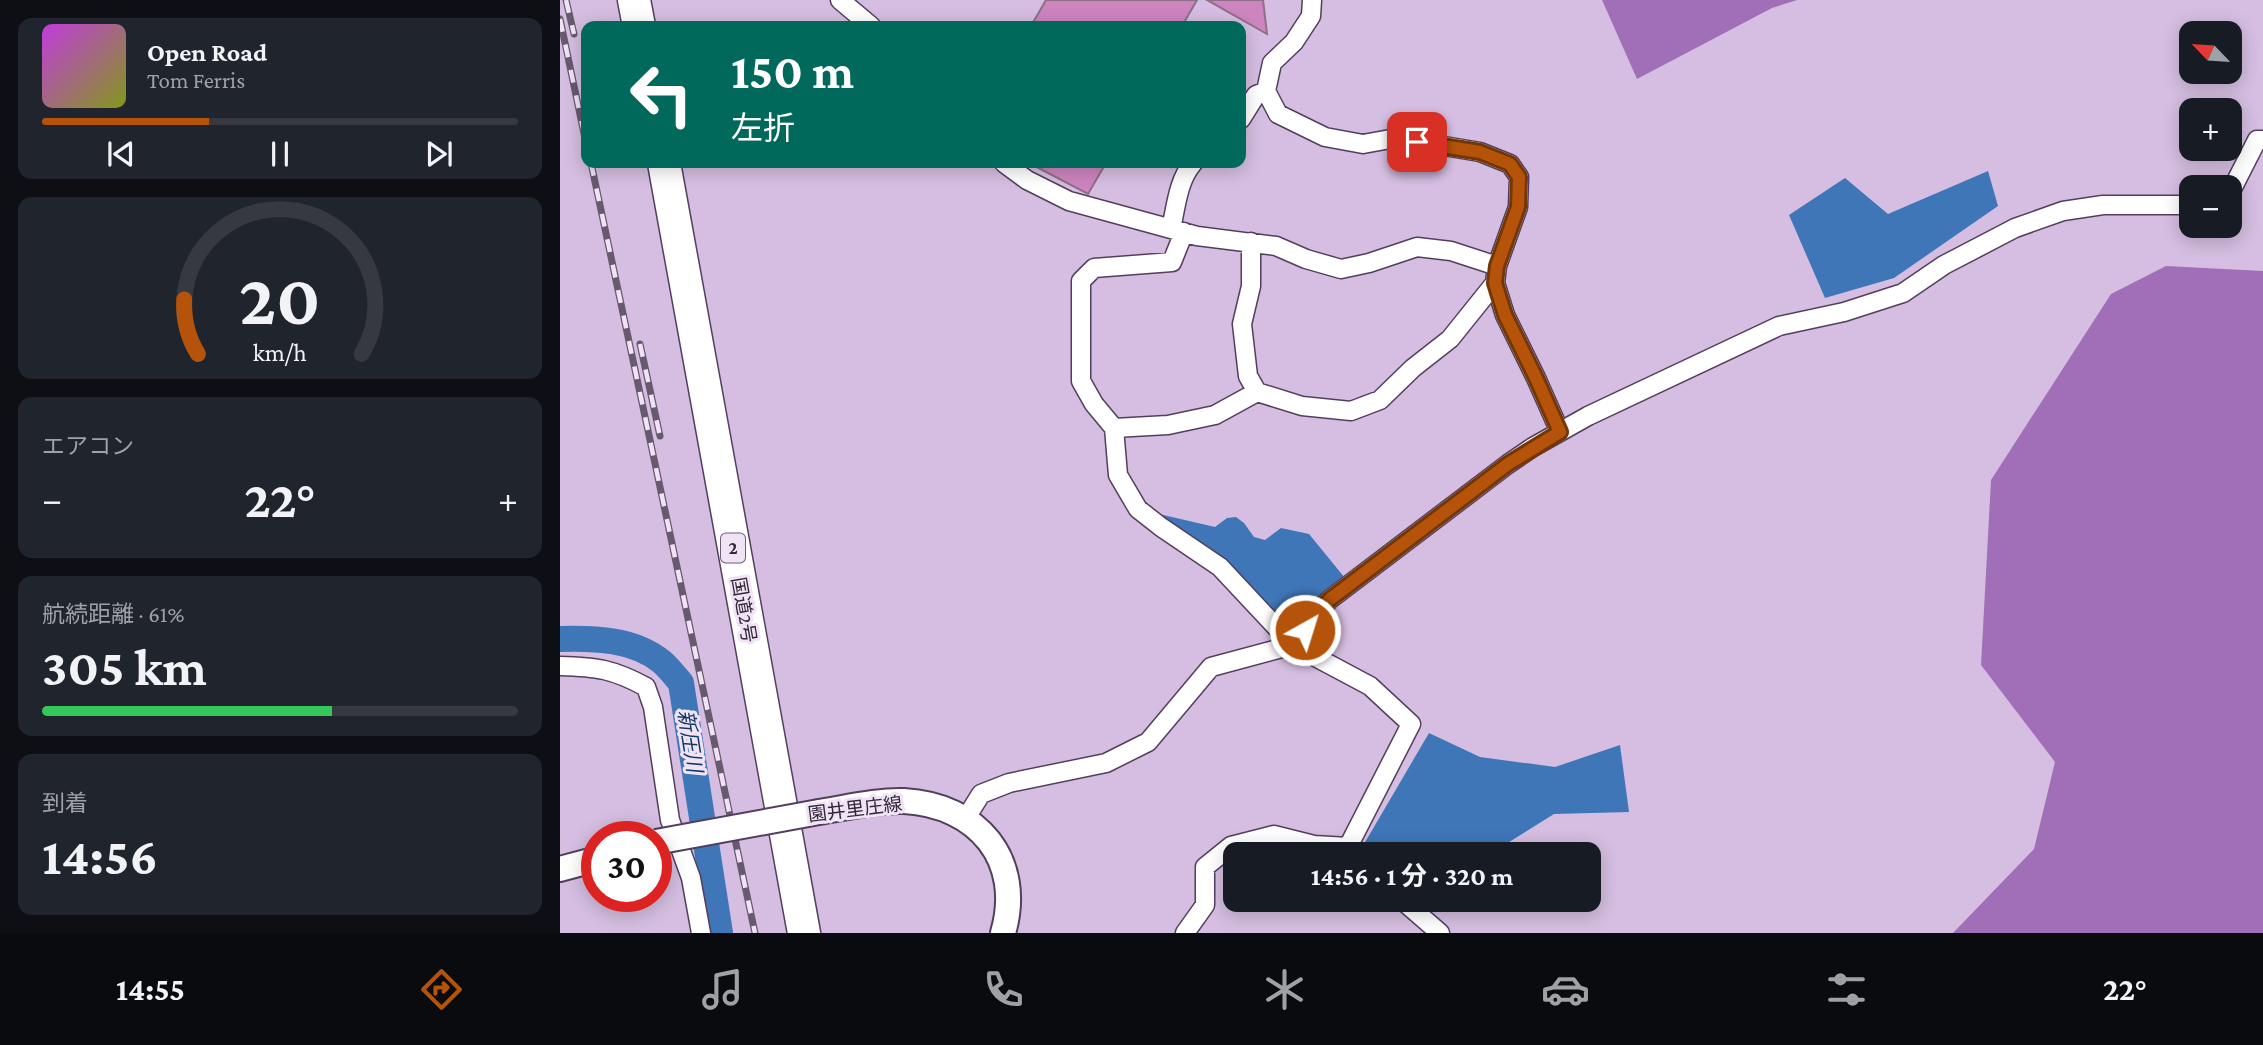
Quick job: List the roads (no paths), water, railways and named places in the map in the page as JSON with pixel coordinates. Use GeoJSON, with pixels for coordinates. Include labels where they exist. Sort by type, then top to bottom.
{"type":"FeatureCollection","features":[{"type":"Feature","properties":{"kind":"highway"},"geometry":{"type":"LineString","coordinates":[[634,0],[638,21]]}},
{"type":"Feature","properties":{"kind":"highway","name":"国道2号"},"geometry":{"type":"LineString","coordinates":[[664,168],[804,933]]}},
{"type":"Feature","properties":{"kind":"main road","name":"園井里庄線"},"geometry":{"type":"LineString","coordinates":[[672,839],[818,812],[902,801],[932,805],[966,818],[987,837],[997,853],[1008,898],[1003,933]]}},
{"type":"Feature","properties":{"kind":"main road"},"geometry":{"type":"LineString","coordinates":[[785,825],[800,853],[814,933]]}},
{"type":"Feature","properties":{"kind":"main road"},"geometry":{"type":"LineString","coordinates":[[560,869],[581,863]]}},
{"type":"Feature","properties":{"kind":"street"},"geometry":{"type":"LineString","coordinates":[[840,0],[865,21]]}},
{"type":"Feature","properties":{"kind":"street"},"geometry":{"type":"LineString","coordinates":[[1251,242],[1251,286],[1242,324],[1248,376],[1257,392],[1302,406],[1351,411],[1380,400],[1413,368],[1450,339],[1496,274],[1518,207],[1519,177],[1510,164],[1480,152],[1396,138],[1363,144],[1325,137],[1278,114],[1266,91],[1272,63],[1294,42],[1311,16],[1312,0]]}},
{"type":"Feature","properties":{"kind":"street"},"geometry":{"type":"LineString","coordinates":[[1246,111],[1256,95],[1266,91]]}},
{"type":"Feature","properties":{"kind":"street"},"geometry":{"type":"LineString","coordinates":[[2239,175],[2257,140],[2263,139]]}},
{"type":"Feature","properties":{"kind":"street"},"geometry":{"type":"LineString","coordinates":[[1011,168],[1027,180],[1069,201],[1177,231],[1276,246],[1306,259],[1341,269],[1369,264],[1417,247],[1451,251],[1496,274]]}},
{"type":"Feature","properties":{"kind":"street"},"geometry":{"type":"LineString","coordinates":[[1189,168],[1179,191],[1172,262],[1094,268],[1081,281],[1081,381],[1094,404],[1114,428],[1118,475],[1138,509],[1220,567],[1293,645],[1370,686],[1411,724],[1356,842]]}},
{"type":"Feature","properties":{"kind":"street"},"geometry":{"type":"LineString","coordinates":[[966,818],[981,794],[1009,783],[1106,763],[1148,742],[1211,667],[1293,645],[1329,600],[1508,464],[1588,416],[1779,326],[1844,312],[1903,293],[1944,265],[2015,228],[2063,211],[2103,205],[2179,205]]}},
{"type":"Feature","properties":{"kind":"street"},"geometry":{"type":"LineString","coordinates":[[1496,274],[1505,315],[1560,432]]}},
{"type":"Feature","properties":{"kind":"street"},"geometry":{"type":"LineString","coordinates":[[1114,428],[1168,425],[1215,415],[1257,392]]}},
{"type":"Feature","properties":{"kind":"street"},"geometry":{"type":"LineString","coordinates":[[560,666],[595,667],[619,673],[646,687],[653,707],[670,820],[691,878],[701,933]]}},
{"type":"Feature","properties":{"kind":"street"},"geometry":{"type":"LineString","coordinates":[[1246,842],[1273,835],[1302,842]]}},
{"type":"Feature","properties":{"kind":"street"},"geometry":{"type":"LineString","coordinates":[[1185,933],[1205,905],[1205,867],[1223,852]]}},
{"type":"Feature","properties":{"kind":"street"},"geometry":{"type":"LineString","coordinates":[[1416,912],[1440,933]]}},
{"type":"Feature","properties":{"kind":"water"},"geometry":{"type":"Polygon","coordinates":[[[1988,171],[1998,206],[1894,278],[1825,298],[1789,215],[1845,178],[1888,214],[1988,171]]]}},
{"type":"Feature","properties":{"kind":"water"},"geometry":{"type":"Polygon","coordinates":[[[1159,514],[1215,527],[1227,518],[1236,517],[1254,537],[1265,540],[1281,528],[1309,534],[1345,578],[1315,602],[1300,625],[1289,630],[1164,524],[1159,514]]]}},
{"type":"Feature","properties":{"kind":"water"},"geometry":{"type":"Polygon","coordinates":[[[1429,733],[1480,757],[1555,767],[1620,745],[1629,812],[1554,814],[1509,842],[1365,842],[1429,733]]]}},
{"type":"Feature","properties":{"kind":"waterway","name":"新圧川"},"geometry":{"type":"LineString","coordinates":[[560,639],[627,644],[651,654],[670,669],[681,683],[720,933]]}},
{"type":"Feature","properties":{"kind":"railway"},"geometry":{"type":"LineString","coordinates":[[566,0],[574,34]]}},
{"type":"Feature","properties":{"kind":"railway"},"geometry":{"type":"LineString","coordinates":[[560,19],[581,119]]}},
{"type":"Feature","properties":{"kind":"railway"},"geometry":{"type":"LineString","coordinates":[[592,168],[755,933]]}},
{"type":"Feature","properties":{"kind":"railway"},"geometry":{"type":"LineString","coordinates":[[640,344],[660,436]]}}]}
